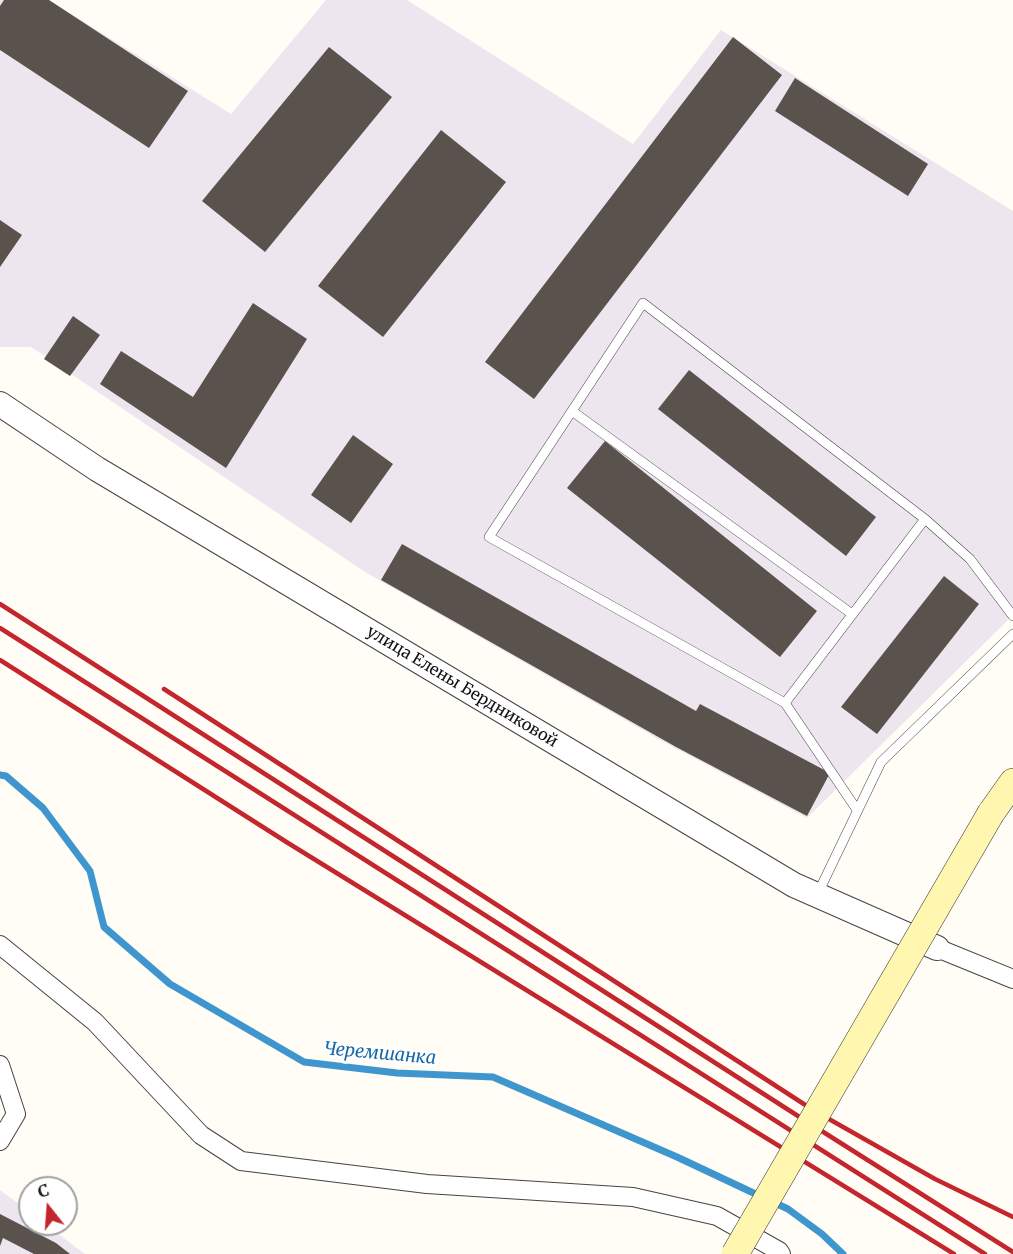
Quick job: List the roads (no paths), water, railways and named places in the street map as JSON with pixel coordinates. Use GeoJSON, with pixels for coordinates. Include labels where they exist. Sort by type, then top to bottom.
{"type":"FeatureCollection","features":[{"type":"Feature","properties":{"kind":"main road"},"geometry":{"type":"LineString","coordinates":[[735,1254],[992,813],[1013,782]]}},
{"type":"Feature","properties":{"kind":"street","name":"улица Елены Бердниковой"},"geometry":{"type":"LineString","coordinates":[[0,404],[107,475],[794,885],[937,948]]}},
{"type":"Feature","properties":{"kind":"street"},"geometry":{"type":"LineString","coordinates":[[0,945],[95,1022],[201,1135],[241,1161],[427,1184],[633,1197],[717,1216],[781,1254]]}},
{"type":"Feature","properties":{"kind":"street"},"geometry":{"type":"LineString","coordinates":[[937,948],[1013,979]]}},
{"type":"Feature","properties":{"kind":"street"},"geometry":{"type":"LineString","coordinates":[[0,1065],[16,1114],[0,1141]]}},
{"type":"Feature","properties":{"kind":"lane"},"geometry":{"type":"LineString","coordinates":[[858,810],[785,703],[489,537],[643,303],[925,519],[970,558],[1013,616]]}},
{"type":"Feature","properties":{"kind":"lane"},"geometry":{"type":"LineString","coordinates":[[572,411],[852,614]]}},
{"type":"Feature","properties":{"kind":"lane"},"geometry":{"type":"LineString","coordinates":[[785,703],[925,519]]}},
{"type":"Feature","properties":{"kind":"lane"},"geometry":{"type":"LineString","coordinates":[[817,895],[881,762],[1013,634]]}},
{"type":"Feature","properties":{"kind":"waterway","name":"Черемшанка"},"geometry":{"type":"LineString","coordinates":[[0,775],[6,776],[43,808],[90,871],[104,927],[170,984],[304,1062],[397,1073],[493,1077],[677,1157],[762,1197]]}},
{"type":"Feature","properties":{"kind":"waterway","name":"Черемшанка"},"geometry":{"type":"LineString","coordinates":[[773,1202],[788,1209],[822,1234],[843,1254]]}},
{"type":"Feature","properties":{"kind":"railway"},"geometry":{"type":"LineString","coordinates":[[0,604],[1013,1252]]}},
{"type":"Feature","properties":{"kind":"railway"},"geometry":{"type":"LineString","coordinates":[[0,628],[985,1254]]}},
{"type":"Feature","properties":{"kind":"railway"},"geometry":{"type":"LineString","coordinates":[[0,660],[288,843],[954,1254]]}},
{"type":"Feature","properties":{"kind":"railway"},"geometry":{"type":"LineString","coordinates":[[164,689],[813,1110],[935,1179],[1013,1217]]}}]}
